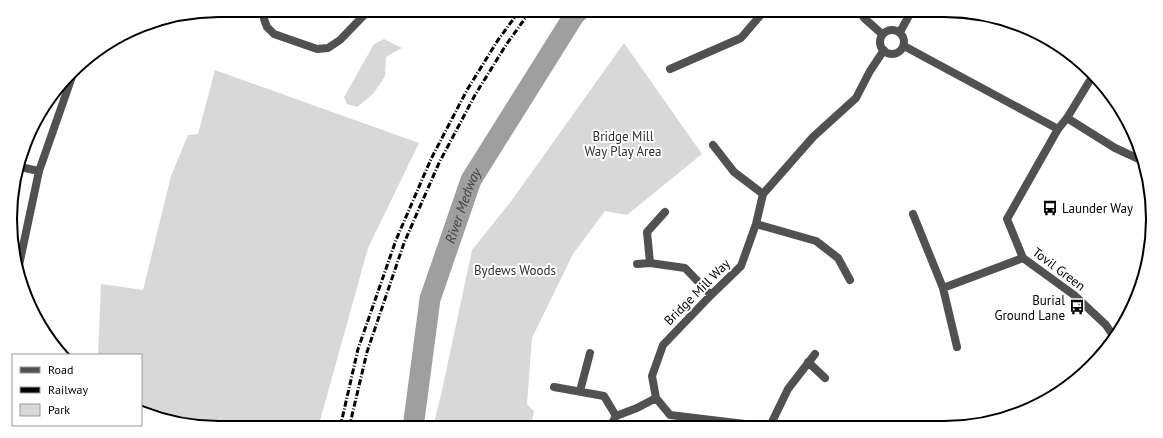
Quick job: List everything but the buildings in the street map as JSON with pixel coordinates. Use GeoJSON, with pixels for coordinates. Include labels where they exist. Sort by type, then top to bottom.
{"type":"FeatureCollection","features":[{"type":"Feature","properties":{"kind":"street"},"geometry":{"type":"LineString","coordinates":[[264,17],[267,27],[274,34],[317,49],[328,48],[340,40],[362,17]]}},
{"type":"Feature","properties":{"kind":"street"},"geometry":{"type":"LineString","coordinates":[[670,69],[741,38],[759,17]]}},
{"type":"Feature","properties":{"kind":"street"},"geometry":{"type":"LineString","coordinates":[[863,17],[882,34]]}},
{"type":"Feature","properties":{"kind":"street"},"geometry":{"type":"LineString","coordinates":[[900,32],[908,17]]}},
{"type":"Feature","properties":{"kind":"street"},"geometry":{"type":"LineString","coordinates":[[889,29],[900,32],[905,38],[902,50],[895,54],[887,53],[880,43],[882,34],[889,29]]}},
{"type":"Feature","properties":{"kind":"street"},"geometry":{"type":"LineString","coordinates":[[904,46],[1058,129],[1067,118],[1090,80]]}},
{"type":"Feature","properties":{"kind":"street","name":"Bridge Mill Way"},"geometry":{"type":"LineString","coordinates":[[720,421],[670,415],[656,398],[652,376],[663,345],[710,295],[740,266],[756,224],[763,194],[813,137],[856,98],[870,71],[884,50]]}},
{"type":"Feature","properties":{"kind":"street"},"geometry":{"type":"LineString","coordinates":[[21,256],[38,171],[70,83]]}},
{"type":"Feature","properties":{"kind":"street"},"geometry":{"type":"LineString","coordinates":[[1067,118],[1115,148],[1136,158]]}},
{"type":"Feature","properties":{"kind":"street","name":"Tovil Green"},"geometry":{"type":"LineString","coordinates":[[1058,129],[1007,219],[1023,258],[1074,294],[1106,325],[1111,332]]}},
{"type":"Feature","properties":{"kind":"street"},"geometry":{"type":"LineString","coordinates":[[713,145],[734,172],[763,194]]}},
{"type":"Feature","properties":{"kind":"street"},"geometry":{"type":"LineString","coordinates":[[24,168],[38,171]]}},
{"type":"Feature","properties":{"kind":"street"},"geometry":{"type":"LineString","coordinates":[[650,263],[647,232],[665,212]]}},
{"type":"Feature","properties":{"kind":"street"},"geometry":{"type":"LineString","coordinates":[[913,214],[943,288],[957,347]]}},
{"type":"Feature","properties":{"kind":"street"},"geometry":{"type":"LineString","coordinates":[[756,224],[816,241],[838,258],[850,280]]}},
{"type":"Feature","properties":{"kind":"street"},"geometry":{"type":"LineString","coordinates":[[943,288],[1023,258]]}},
{"type":"Feature","properties":{"kind":"street"},"geometry":{"type":"LineString","coordinates":[[637,264],[650,263],[685,268],[710,295]]}},
{"type":"Feature","properties":{"kind":"street"},"geometry":{"type":"LineString","coordinates":[[580,391],[590,353]]}},
{"type":"Feature","properties":{"kind":"street"},"geometry":{"type":"LineString","coordinates":[[774,421],[788,390],[815,354]]}},
{"type":"Feature","properties":{"kind":"street"},"geometry":{"type":"LineString","coordinates":[[808,362],[825,378]]}},
{"type":"Feature","properties":{"kind":"street"},"geometry":{"type":"LineString","coordinates":[[554,387],[604,396],[616,416]]}},
{"type":"Feature","properties":{"kind":"street"},"geometry":{"type":"LineString","coordinates":[[613,421],[616,416],[637,408],[656,398]]}},
{"type":"Feature","properties":{"kind":"green space"},"geometry":{"type":"Polygon","coordinates":[[[384,39],[402,48],[386,57],[385,76],[374,93],[357,107],[347,104],[344,97],[374,44],[384,39]]]}},
{"type":"Feature","properties":{"kind":"green space"},"geometry":{"type":"Polygon","coordinates":[[[624,43],[702,154],[627,215],[605,211],[573,254],[532,338],[527,404],[534,411],[532,421],[434,421],[472,250],[512,200],[624,43]]]}},
{"type":"Feature","properties":{"kind":"green space"},"geometry":{"type":"Polygon","coordinates":[[[215,70],[419,143],[368,248],[320,421],[206,421],[167,414],[142,406],[142,354],[98,354],[101,284],[143,290],[171,176],[188,135],[198,134],[215,70]]]}},
{"type":"Feature","properties":{"kind":"waterway","name":"River Medway"},"geometry":{"type":"LineString","coordinates":[[414,421],[430,299],[471,180],[573,17]]}},
{"type":"Feature","properties":{"kind":"railway"},"geometry":{"type":"LineString","coordinates":[[342,421],[358,349],[396,240],[431,159],[467,90],[498,40],[515,17]]}},
{"type":"Feature","properties":{"kind":"railway"},"geometry":{"type":"LineString","coordinates":[[351,421],[367,352],[404,243],[439,163],[475,95],[506,45],[526,17]]}},
{"type":"Feature","properties":{"kind":"place","name":"Launder Way"},"geometry":{"type":"Point","coordinates":[1050,208]}},
{"type":"Feature","properties":{"kind":"place","name":"Burial Ground Lane"},"geometry":{"type":"Point","coordinates":[1077,307]}},
{"type":"Feature","properties":{"kind":"park label","name":"Bridge Mill Way Play Area"},"geometry":{"type":"Point","coordinates":[623,144]}},
{"type":"Feature","properties":{"kind":"park label","name":"Bydews Woods"},"geometry":{"type":"Point","coordinates":[515,270]}}]}
